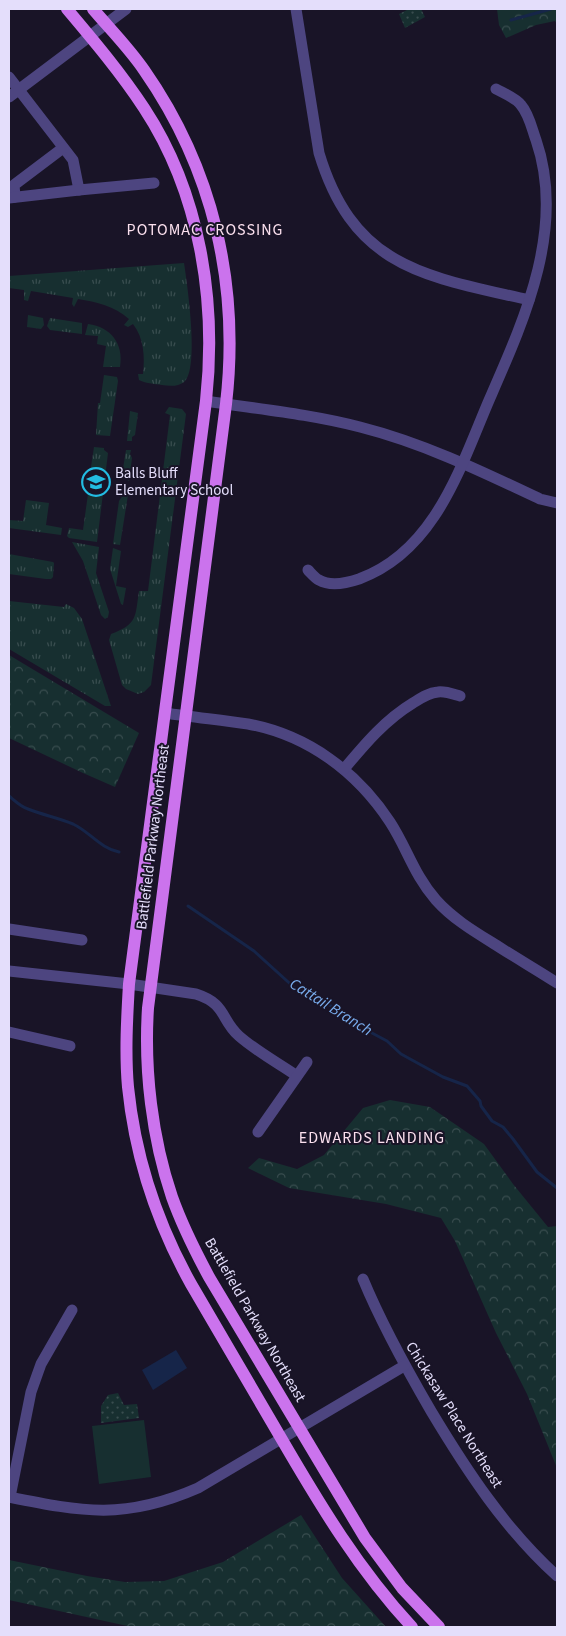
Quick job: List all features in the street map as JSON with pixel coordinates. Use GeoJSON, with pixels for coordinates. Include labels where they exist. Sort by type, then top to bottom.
{"type":"FeatureCollection","features":[{"type":"Feature","properties":{"kind":"main road","name":"Battlefield Parkway Northeast"},"geometry":{"type":"LineString","coordinates":[[67,9],[112,62],[154,124],[179,177],[202,260],[207,292],[210,339],[206,401],[129,984],[126,1051],[128,1086],[138,1146],[155,1207],[179,1264],[346,1546],[385,1598],[412,1627]]}},
{"type":"Feature","properties":{"kind":"main road","name":"Battlefield Parkway Northeast"},"geometry":{"type":"LineString","coordinates":[[93,9],[143,69],[165,102],[196,164],[222,251],[228,291],[230,352],[226,404],[150,988],[147,1025],[148,1074],[159,1149],[172,1197],[193,1246],[209,1277],[365,1538],[402,1588],[440,1627]]}},
{"type":"Feature","properties":{"kind":"street"},"geometry":{"type":"LineString","coordinates":[[13,93],[126,9]]}},
{"type":"Feature","properties":{"kind":"street"},"geometry":{"type":"LineString","coordinates":[[296,9],[319,153],[334,194],[355,224],[370,241],[408,267],[427,275],[529,300]]}},
{"type":"Feature","properties":{"kind":"street"},"geometry":{"type":"LineString","coordinates":[[9,77],[13,93],[73,160],[79,190]]}},
{"type":"Feature","properties":{"kind":"street"},"geometry":{"type":"LineString","coordinates":[[308,570],[319,580],[337,584],[369,575],[386,566],[403,554],[417,540],[430,524],[462,463],[512,347],[539,266],[546,236],[548,212],[544,168],[532,126],[521,105],[496,88]]}},
{"type":"Feature","properties":{"kind":"street"},"geometry":{"type":"LineString","coordinates":[[63,148],[14,185],[12,198],[154,183]]}},
{"type":"Feature","properties":{"kind":"street"},"geometry":{"type":"LineString","coordinates":[[206,401],[301,415],[361,427],[425,447],[540,499],[557,503]]}},
{"type":"Feature","properties":{"kind":"street"},"geometry":{"type":"LineString","coordinates":[[344,769],[377,731],[408,706],[428,694],[438,692],[447,692],[460,696]]}},
{"type":"Feature","properties":{"kind":"street"},"geometry":{"type":"LineString","coordinates":[[165,713],[248,725],[275,731],[317,750],[344,769],[362,785],[378,804],[392,825],[413,868],[437,901],[467,927],[557,983]]}},
{"type":"Feature","properties":{"kind":"street"},"geometry":{"type":"LineString","coordinates":[[9,929],[82,940]]}},
{"type":"Feature","properties":{"kind":"street"},"geometry":{"type":"LineString","coordinates":[[9,971],[129,984],[196,994],[210,1000],[222,1010],[231,1029],[241,1038],[297,1076]]}},
{"type":"Feature","properties":{"kind":"street"},"geometry":{"type":"LineString","coordinates":[[9,1032],[70,1046]]}},
{"type":"Feature","properties":{"kind":"street"},"geometry":{"type":"LineString","coordinates":[[258,1132],[307,1062]]}},
{"type":"Feature","properties":{"kind":"street","name":"Chickasaw Place Northeast"},"geometry":{"type":"LineString","coordinates":[[363,1279],[404,1366],[474,1481],[520,1539],[557,1576]]}},
{"type":"Feature","properties":{"kind":"street"},"geometry":{"type":"LineString","coordinates":[[72,1310],[40,1364],[31,1392],[9,1497],[88,1511],[111,1511],[155,1504],[198,1488],[404,1366]]}},
{"type":"Feature","properties":{"kind":"green space"},"geometry":{"type":"Polygon","coordinates":[[[409,9],[421,9],[425,17],[405,28],[399,14],[409,9]]]}},
{"type":"Feature","properties":{"kind":"green space"},"geometry":{"type":"Polygon","coordinates":[[[497,9],[557,9],[557,24],[555,21],[536,25],[506,38],[499,25],[497,9]]]}},
{"type":"Feature","properties":{"kind":"green space"},"geometry":{"type":"Polygon","coordinates":[[[184,263],[191,326],[191,361],[189,374],[184,382],[176,385],[168,386],[139,380],[138,374],[143,374],[144,368],[142,341],[133,324],[128,327],[124,325],[129,319],[117,311],[99,303],[78,299],[74,307],[72,304],[73,298],[31,291],[28,301],[24,300],[24,290],[9,288],[9,276],[184,263]]]}},
{"type":"Feature","properties":{"kind":"green space"},"geometry":{"type":"Polygon","coordinates":[[[28,315],[43,318],[44,325],[41,329],[27,327],[28,315]]]}},
{"type":"Feature","properties":{"kind":"green space"},"geometry":{"type":"Polygon","coordinates":[[[50,318],[82,323],[82,334],[50,330],[47,326],[50,318]]]}},
{"type":"Feature","properties":{"kind":"green space"},"geometry":{"type":"Polygon","coordinates":[[[88,324],[103,329],[114,338],[120,351],[120,367],[103,367],[106,346],[97,344],[98,336],[85,335],[88,324]]]}},
{"type":"Feature","properties":{"kind":"green space"},"geometry":{"type":"Polygon","coordinates":[[[104,375],[117,377],[118,381],[110,436],[96,435],[98,403],[100,403],[104,375]]]}},
{"type":"Feature","properties":{"kind":"green space"},"geometry":{"type":"Polygon","coordinates":[[[169,407],[182,409],[186,414],[151,685],[144,692],[138,694],[126,689],[122,685],[109,640],[111,634],[126,627],[134,619],[139,591],[148,591],[170,415],[165,413],[169,407]]]}},
{"type":"Feature","properties":{"kind":"green space"},"geometry":{"type":"Polygon","coordinates":[[[130,411],[138,413],[135,435],[132,437],[132,441],[127,441],[130,411]]]}},
{"type":"Feature","properties":{"kind":"green space"},"geometry":{"type":"Polygon","coordinates":[[[94,447],[104,448],[108,453],[97,542],[69,538],[67,536],[69,528],[83,530],[94,447]]]}},
{"type":"Feature","properties":{"kind":"green space"},"geometry":{"type":"Polygon","coordinates":[[[126,450],[131,450],[132,458],[129,481],[122,475],[126,450]]]}},
{"type":"Feature","properties":{"kind":"green space"},"geometry":{"type":"Polygon","coordinates":[[[123,495],[128,495],[120,545],[113,544],[119,501],[123,495]]]}},
{"type":"Feature","properties":{"kind":"green space"},"geometry":{"type":"Polygon","coordinates":[[[26,500],[49,503],[46,525],[62,528],[61,535],[9,528],[9,520],[23,521],[26,500]]]}},
{"type":"Feature","properties":{"kind":"green space"},"geometry":{"type":"Polygon","coordinates":[[[72,542],[99,547],[96,573],[109,612],[108,617],[105,619],[101,615],[83,561],[72,542]]]}},
{"type":"Feature","properties":{"kind":"green space"},"geometry":{"type":"Polygon","coordinates":[[[113,548],[121,551],[116,586],[126,588],[123,605],[121,604],[110,569],[113,548]]]}},
{"type":"Feature","properties":{"kind":"green space"},"geometry":{"type":"Polygon","coordinates":[[[9,554],[53,562],[53,577],[46,579],[9,574],[9,554]]]}},
{"type":"Feature","properties":{"kind":"green space"},"geometry":{"type":"Polygon","coordinates":[[[9,601],[64,607],[66,604],[74,608],[82,619],[111,706],[105,706],[9,649],[9,601]]]}},
{"type":"Feature","properties":{"kind":"green space"},"geometry":{"type":"Polygon","coordinates":[[[9,655],[139,733],[115,787],[9,738],[9,655]]]}},
{"type":"Feature","properties":{"kind":"green space"},"geometry":{"type":"Polygon","coordinates":[[[390,1100],[430,1107],[484,1144],[548,1227],[557,1226],[557,1468],[527,1394],[496,1333],[455,1241],[441,1218],[386,1204],[289,1188],[248,1168],[259,1158],[297,1169],[324,1155],[363,1108],[390,1100]]]}},
{"type":"Feature","properties":{"kind":"green space"},"geometry":{"type":"Polygon","coordinates":[[[118,1393],[124,1405],[137,1404],[139,1418],[101,1423],[101,1406],[108,1395],[118,1393]]]}},
{"type":"Feature","properties":{"kind":"green space"},"geometry":{"type":"Polygon","coordinates":[[[144,1420],[151,1477],[99,1484],[92,1426],[144,1420]]]}},
{"type":"Feature","properties":{"kind":"green space"},"geometry":{"type":"Polygon","coordinates":[[[301,1515],[342,1578],[386,1627],[132,1627],[9,1600],[9,1560],[125,1582],[164,1581],[223,1562],[301,1515]]]}},
{"type":"Feature","properties":{"kind":"water"},"geometry":{"type":"Polygon","coordinates":[[[176,1350],[187,1368],[153,1390],[142,1370],[176,1350]]]}},
{"type":"Feature","properties":{"kind":"waterway"},"geometry":{"type":"LineString","coordinates":[[511,20],[551,9]]}},
{"type":"Feature","properties":{"kind":"waterway","name":"Cattail Branch"},"geometry":{"type":"LineString","coordinates":[[9,796],[25,808],[73,824],[106,847],[119,852]]}},
{"type":"Feature","properties":{"kind":"waterway","name":"Cattail Branch"},"geometry":{"type":"LineString","coordinates":[[188,906],[254,951],[297,990],[346,1013],[372,1033],[387,1041],[401,1054],[443,1077],[467,1086],[480,1101],[481,1106],[492,1121],[503,1127],[537,1172],[557,1188]]}},
{"type":"Feature","properties":{"kind":"place","name":"Balls Bluff Elementary School"},"geometry":{"type":"Point","coordinates":[96,482]}},
{"type":"Feature","properties":{"kind":"district","name":"POTOMAC CROSSING"},"geometry":{"type":"Point","coordinates":[205,230]}},
{"type":"Feature","properties":{"kind":"district","name":"EDWARDS LANDING"},"geometry":{"type":"Point","coordinates":[372,1138]}}]}
